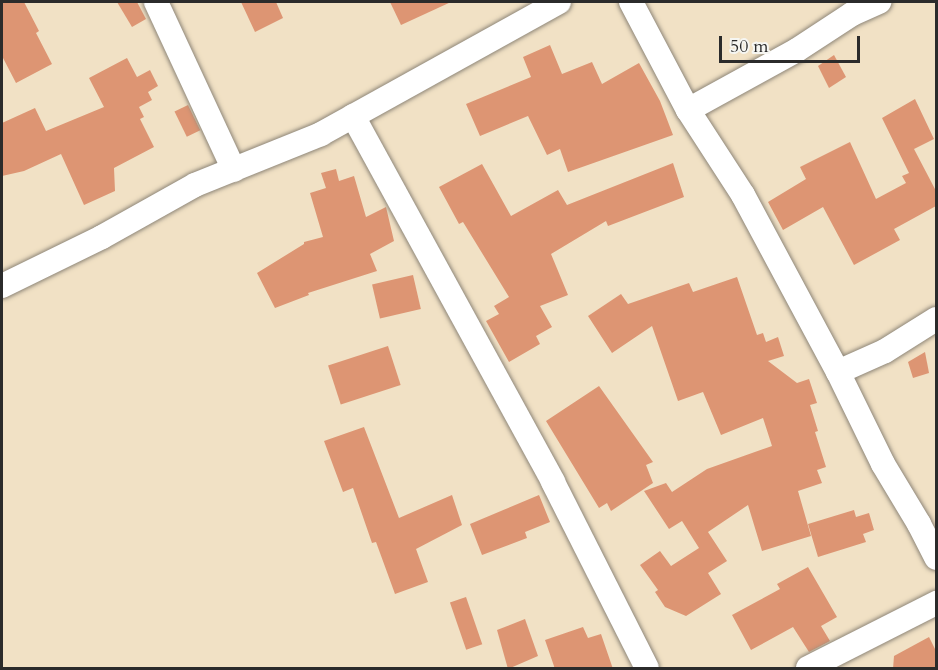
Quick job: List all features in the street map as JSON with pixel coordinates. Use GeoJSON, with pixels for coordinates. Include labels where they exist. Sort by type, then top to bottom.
{"type":"FeatureCollection","features":[{"type":"Feature","properties":{"kind":"street"},"geometry":{"type":"LineString","coordinates":[[156,2],[234,170]]}},
{"type":"Feature","properties":{"kind":"street"},"geometry":{"type":"LineString","coordinates":[[2,286],[102,237],[195,185],[321,134],[559,2]]}},
{"type":"Feature","properties":{"kind":"street"},"geometry":{"type":"LineString","coordinates":[[631,2],[688,110],[743,195],[838,372],[882,464],[919,524],[936,558]]}},
{"type":"Feature","properties":{"kind":"street"},"geometry":{"type":"LineString","coordinates":[[688,110],[790,54],[852,14],[879,2]]}},
{"type":"Feature","properties":{"kind":"street"},"geometry":{"type":"LineString","coordinates":[[353,116],[553,482],[647,669]]}},
{"type":"Feature","properties":{"kind":"street"},"geometry":{"type":"LineString","coordinates":[[838,372],[885,351],[936,319]]}},
{"type":"Feature","properties":{"kind":"street"},"geometry":{"type":"LineString","coordinates":[[808,669],[936,603]]}},
{"type":"Feature","properties":{"kind":"building"},"geometry":{"type":"Polygon","coordinates":[[[2,2],[24,2],[39,31],[36,33],[52,64],[16,83],[2,56],[2,2]]]}},
{"type":"Feature","properties":{"kind":"building"},"geometry":{"type":"Polygon","coordinates":[[[117,2],[137,2],[146,19],[132,27],[117,2]]]}},
{"type":"Feature","properties":{"kind":"building"},"geometry":{"type":"Polygon","coordinates":[[[241,2],[276,2],[283,18],[255,32],[241,2]]]}},
{"type":"Feature","properties":{"kind":"building"},"geometry":{"type":"Polygon","coordinates":[[[390,2],[451,2],[401,25],[390,2]]]}},
{"type":"Feature","properties":{"kind":"building"},"geometry":{"type":"Polygon","coordinates":[[[550,45],[562,74],[592,62],[602,84],[639,63],[660,101],[673,135],[568,172],[560,149],[547,155],[528,116],[480,136],[466,104],[531,77],[523,57],[550,45]]]}},
{"type":"Feature","properties":{"kind":"building"},"geometry":{"type":"Polygon","coordinates":[[[834,55],[846,77],[829,88],[818,66],[834,55]]]}},
{"type":"Feature","properties":{"kind":"building"},"geometry":{"type":"Polygon","coordinates":[[[127,58],[137,77],[150,70],[158,86],[148,92],[152,100],[139,107],[144,117],[140,119],[154,147],[114,168],[115,191],[84,205],[61,154],[24,171],[2,176],[2,123],[35,108],[46,131],[104,107],[89,78],[127,58]]]}},
{"type":"Feature","properties":{"kind":"building"},"geometry":{"type":"Polygon","coordinates":[[[915,99],[934,139],[914,149],[936,191],[936,206],[894,229],[900,240],[854,265],[823,207],[783,230],[768,202],[806,179],[800,167],[850,142],[876,199],[906,183],[902,176],[909,173],[882,118],[915,99]]]}},
{"type":"Feature","properties":{"kind":"building"},"geometry":{"type":"Polygon","coordinates":[[[188,105],[200,130],[187,137],[175,112],[188,105]]]}},
{"type":"Feature","properties":{"kind":"building"},"geometry":{"type":"Polygon","coordinates":[[[673,163],[684,197],[608,226],[606,221],[551,254],[568,295],[540,306],[552,327],[536,336],[540,344],[509,362],[486,321],[499,314],[494,306],[509,297],[463,222],[459,224],[439,187],[482,164],[511,216],[558,190],[567,205],[673,163]]]}},
{"type":"Feature","properties":{"kind":"building"},"geometry":{"type":"Polygon","coordinates":[[[336,169],[339,181],[354,176],[366,217],[386,207],[394,241],[370,254],[377,271],[308,293],[309,295],[275,308],[257,273],[304,242],[323,237],[310,193],[326,188],[321,173],[336,169]]]}},
{"type":"Feature","properties":{"kind":"building"},"geometry":{"type":"Polygon","coordinates":[[[413,275],[421,309],[380,319],[372,284],[413,275]]]}},
{"type":"Feature","properties":{"kind":"building"},"geometry":{"type":"Polygon","coordinates":[[[737,277],[757,335],[763,333],[766,342],[778,337],[784,356],[768,361],[797,383],[809,379],[817,403],[810,405],[818,431],[815,432],[826,467],[817,470],[822,483],[798,491],[811,536],[762,551],[748,505],[708,532],[727,561],[708,573],[721,594],[686,616],[665,607],[655,592],[658,590],[640,565],[660,551],[671,566],[699,548],[682,521],[669,529],[644,491],[666,483],[672,492],[707,469],[772,446],[763,418],[721,435],[703,392],[678,401],[652,326],[612,353],[588,316],[621,294],[628,304],[689,283],[693,292],[737,277]]]}},
{"type":"Feature","properties":{"kind":"building"},"geometry":{"type":"Polygon","coordinates":[[[388,346],[401,385],[341,404],[328,365],[388,346]]]}},
{"type":"Feature","properties":{"kind":"building"},"geometry":{"type":"Polygon","coordinates":[[[925,352],[929,373],[913,378],[908,362],[925,352]]]}},
{"type":"Feature","properties":{"kind":"building"},"geometry":{"type":"Polygon","coordinates":[[[599,386],[653,462],[646,465],[653,483],[611,511],[607,503],[599,508],[546,421],[599,386]]]}},
{"type":"Feature","properties":{"kind":"building"},"geometry":{"type":"Polygon","coordinates":[[[364,427],[399,518],[452,495],[462,525],[416,549],[428,582],[395,594],[376,542],[372,543],[353,488],[343,492],[324,441],[364,427]]]}},
{"type":"Feature","properties":{"kind":"building"},"geometry":{"type":"Polygon","coordinates":[[[539,495],[550,522],[525,532],[527,538],[482,555],[470,524],[539,495]]]}},
{"type":"Feature","properties":{"kind":"building"},"geometry":{"type":"Polygon","coordinates":[[[854,510],[856,517],[869,513],[874,530],[863,534],[866,542],[818,557],[808,524],[854,510]]]}},
{"type":"Feature","properties":{"kind":"building"},"geometry":{"type":"Polygon","coordinates":[[[808,567],[837,617],[821,626],[830,641],[809,652],[793,627],[751,650],[732,615],[780,589],[777,584],[808,567]]]}},
{"type":"Feature","properties":{"kind":"building"},"geometry":{"type":"Polygon","coordinates":[[[466,597],[482,644],[466,650],[450,603],[466,597]]]}},
{"type":"Feature","properties":{"kind":"building"},"geometry":{"type":"Polygon","coordinates":[[[525,619],[538,656],[508,669],[497,630],[525,619]]]}},
{"type":"Feature","properties":{"kind":"building"},"geometry":{"type":"Polygon","coordinates":[[[583,627],[588,638],[601,634],[613,669],[555,669],[545,640],[583,627]]]}},
{"type":"Feature","properties":{"kind":"building"},"geometry":{"type":"Polygon","coordinates":[[[929,637],[936,651],[936,669],[893,669],[894,656],[929,637]]]}}]}
